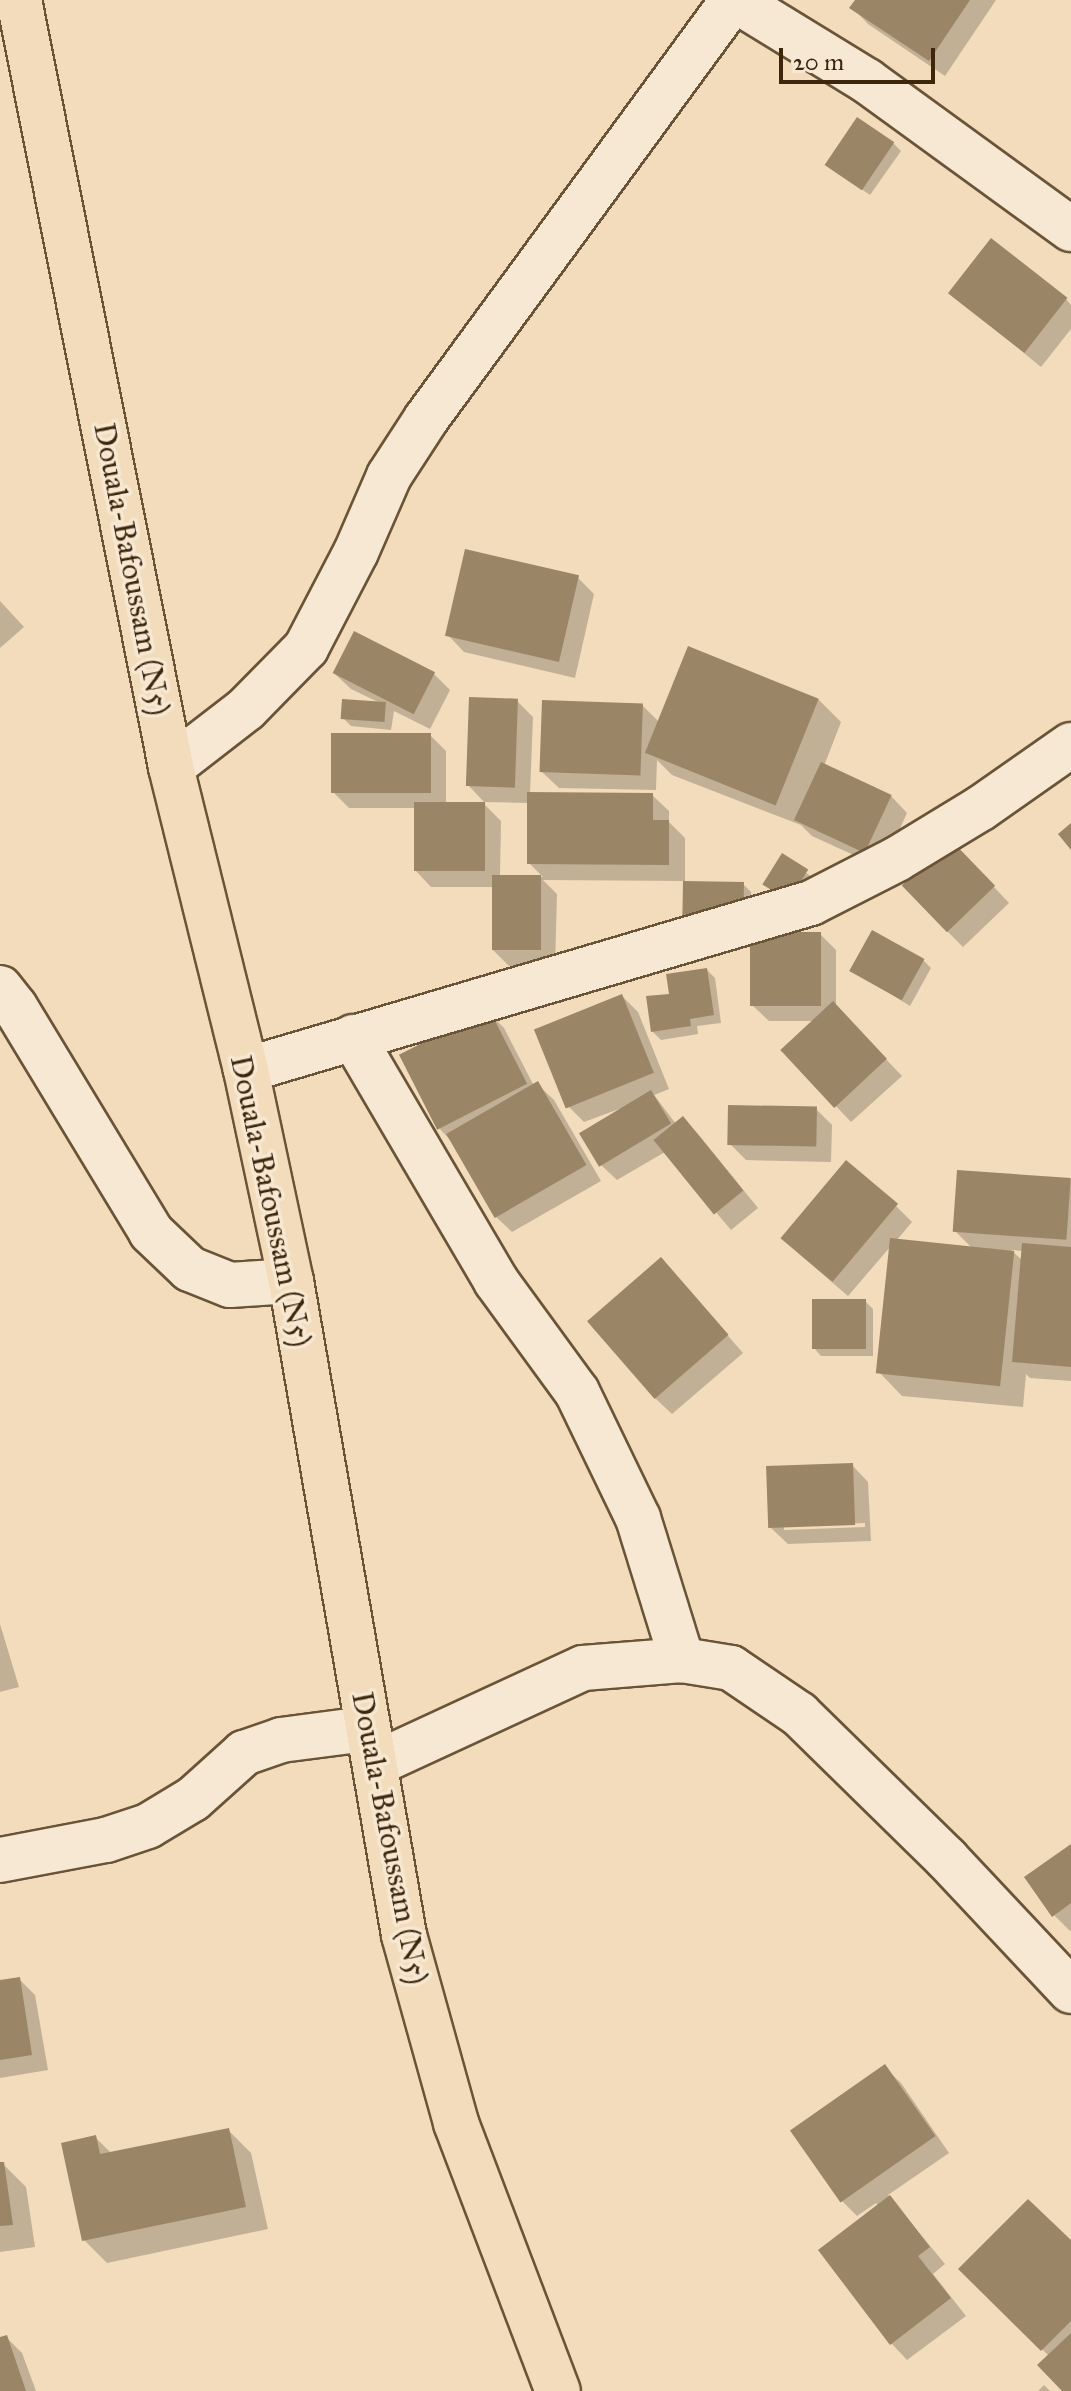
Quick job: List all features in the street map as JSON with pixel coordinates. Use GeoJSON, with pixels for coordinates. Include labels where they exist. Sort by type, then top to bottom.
{"type":"FeatureCollection","features":[{"type":"Feature","properties":{"kind":"highway","name":"Douala-Bafoussam (N5)"},"geometry":{"type":"LineString","coordinates":[[19,0],[171,767],[246,1070],[291,1281],[404,1935],[456,2123],[558,2391]]}},
{"type":"Feature","properties":{"kind":"street"},"geometry":{"type":"LineString","coordinates":[[171,767],[246,709],[306,648],[356,552],[389,476],[426,419],[734,0],[867,81],[1071,229]]}},
{"type":"Feature","properties":{"kind":"street"},"geometry":{"type":"LineString","coordinates":[[246,1070],[811,903],[897,859],[969,816],[1071,745]]}},
{"type":"Feature","properties":{"kind":"street"},"geometry":{"type":"LineString","coordinates":[[5,1002],[151,1232],[190,1269],[230,1285],[291,1281]]}},
{"type":"Feature","properties":{"kind":"street"},"geometry":{"type":"LineString","coordinates":[[353,1037],[496,1281],[577,1392],[638,1518],[682,1660]]}},
{"type":"Feature","properties":{"kind":"street"},"geometry":{"type":"LineString","coordinates":[[0,1860],[106,1840],[148,1826],[193,1799],[244,1753],[281,1740],[371,1747],[583,1668],[682,1660],[731,1668],[799,1714],[947,1859],[1071,1991]]}},
{"type":"Feature","properties":{"kind":"building"},"geometry":{"type":"Polygon","coordinates":[[[855,0],[970,0],[929,61],[849,8],[855,0]]]}},
{"type":"Feature","properties":{"kind":"building"},"geometry":{"type":"Polygon","coordinates":[[[857,117],[894,142],[862,190],[825,165],[857,117]]]}},
{"type":"Feature","properties":{"kind":"building"},"geometry":{"type":"Polygon","coordinates":[[[991,238],[1067,298],[1024,353],[948,293],[991,238]]]}},
{"type":"Feature","properties":{"kind":"building"},"geometry":{"type":"Polygon","coordinates":[[[465,549],[579,575],[559,662],[445,636],[465,549]]]}},
{"type":"Feature","properties":{"kind":"building"},"geometry":{"type":"Polygon","coordinates":[[[354,631],[435,672],[414,714],[333,673],[354,631]]]}},
{"type":"Feature","properties":{"kind":"building"},"geometry":{"type":"Polygon","coordinates":[[[688,646],[819,699],[776,805],[645,753],[688,646]]]}},
{"type":"Feature","properties":{"kind":"building"},"geometry":{"type":"Polygon","coordinates":[[[469,697],[518,699],[515,788],[466,786],[469,697]]]}},
{"type":"Feature","properties":{"kind":"building"},"geometry":{"type":"Polygon","coordinates":[[[342,699],[386,702],[384,722],[341,719],[342,699]]]}},
{"type":"Feature","properties":{"kind":"building"},"geometry":{"type":"Polygon","coordinates":[[[542,700],[643,704],[640,775],[539,772],[542,700]]]}},
{"type":"Feature","properties":{"kind":"building"},"geometry":{"type":"Polygon","coordinates":[[[331,733],[431,733],[431,793],[331,793],[331,733]]]}},
{"type":"Feature","properties":{"kind":"building"},"geometry":{"type":"Polygon","coordinates":[[[821,762],[892,795],[865,853],[794,820],[821,762]]]}},
{"type":"Feature","properties":{"kind":"building"},"geometry":{"type":"Polygon","coordinates":[[[527,792],[653,793],[653,820],[669,820],[669,865],[527,864],[527,792]]]}},
{"type":"Feature","properties":{"kind":"building"},"geometry":{"type":"Polygon","coordinates":[[[414,802],[485,802],[485,871],[414,871],[414,802]]]}},
{"type":"Feature","properties":{"kind":"building"},"geometry":{"type":"Polygon","coordinates":[[[1071,823],[1071,850],[1058,834],[1071,823]]]}},
{"type":"Feature","properties":{"kind":"building"},"geometry":{"type":"Polygon","coordinates":[[[950,839],[995,886],[947,932],[902,886],[950,839]]]}},
{"type":"Feature","properties":{"kind":"building"},"geometry":{"type":"Polygon","coordinates":[[[782,853],[808,869],[789,901],[762,884],[782,853]]]}},
{"type":"Feature","properties":{"kind":"building"},"geometry":{"type":"Polygon","coordinates":[[[492,875],[541,875],[541,950],[492,950],[492,875]]]}},
{"type":"Feature","properties":{"kind":"building"},"geometry":{"type":"Polygon","coordinates":[[[683,881],[744,882],[743,917],[682,916],[683,881]]]}},
{"type":"Feature","properties":{"kind":"building"},"geometry":{"type":"Polygon","coordinates":[[[872,930],[924,959],[902,1000],[849,971],[872,930]]]}},
{"type":"Feature","properties":{"kind":"building"},"geometry":{"type":"Polygon","coordinates":[[[750,932],[821,932],[821,1006],[750,1006],[750,932]]]}},
{"type":"Feature","properties":{"kind":"building"},"geometry":{"type":"Polygon","coordinates":[[[707,968],[714,1015],[690,1019],[691,1026],[651,1032],[646,996],[669,994],[666,974],[707,968]]]}},
{"type":"Feature","properties":{"kind":"building"},"geometry":{"type":"Polygon","coordinates":[[[622,994],[654,1073],[566,1108],[534,1030],[622,994]]]}},
{"type":"Feature","properties":{"kind":"building"},"geometry":{"type":"Polygon","coordinates":[[[833,1001],[887,1059],[834,1108],[780,1050],[833,1001]]]}},
{"type":"Feature","properties":{"kind":"building"},"geometry":{"type":"Polygon","coordinates":[[[489,1009],[527,1084],[437,1130],[399,1055],[489,1009]]]}},
{"type":"Feature","properties":{"kind":"building"},"geometry":{"type":"Polygon","coordinates":[[[538,1081],[586,1165],[495,1218],[446,1134],[538,1081]]]}},
{"type":"Feature","properties":{"kind":"building"},"geometry":{"type":"Polygon","coordinates":[[[651,1090],[671,1123],[599,1167],[579,1133],[651,1090]]]}},
{"type":"Feature","properties":{"kind":"building"},"geometry":{"type":"Polygon","coordinates":[[[728,1105],[817,1107],[816,1147],[727,1145],[728,1105]]]}},
{"type":"Feature","properties":{"kind":"building"},"geometry":{"type":"Polygon","coordinates":[[[683,1116],[743,1191],[714,1215],[653,1140],[683,1116]]]}},
{"type":"Feature","properties":{"kind":"building"},"geometry":{"type":"Polygon","coordinates":[[[846,1160],[898,1204],[833,1282],[780,1238],[846,1160]]]}},
{"type":"Feature","properties":{"kind":"building"},"geometry":{"type":"Polygon","coordinates":[[[957,1170],[1071,1178],[1066,1240],[953,1232],[957,1170]]]}},
{"type":"Feature","properties":{"kind":"building"},"geometry":{"type":"Polygon","coordinates":[[[890,1238],[1014,1251],[1000,1386],[876,1373],[890,1238]]]}},
{"type":"Feature","properties":{"kind":"building"},"geometry":{"type":"Polygon","coordinates":[[[1022,1243],[1071,1247],[1071,1367],[1012,1362],[1022,1243]]]}},
{"type":"Feature","properties":{"kind":"building"},"geometry":{"type":"Polygon","coordinates":[[[661,1257],[729,1335],[655,1399],[587,1321],[661,1257]]]}},
{"type":"Feature","properties":{"kind":"building"},"geometry":{"type":"Polygon","coordinates":[[[812,1299],[866,1299],[866,1349],[812,1349],[812,1299]]]}},
{"type":"Feature","properties":{"kind":"building"},"geometry":{"type":"Polygon","coordinates":[[[853,1463],[855,1525],[768,1528],[766,1466],[853,1463]]]}},
{"type":"Feature","properties":{"kind":"building"},"geometry":{"type":"Polygon","coordinates":[[[1071,1844],[1071,1903],[1052,1917],[1024,1877],[1071,1844]]]}},
{"type":"Feature","properties":{"kind":"building"},"geometry":{"type":"Polygon","coordinates":[[[20,1977],[32,2055],[0,2060],[0,1980],[20,1977]]]}},
{"type":"Feature","properties":{"kind":"building"},"geometry":{"type":"Polygon","coordinates":[[[885,2064],[935,2136],[840,2203],[790,2131],[885,2064]]]}},
{"type":"Feature","properties":{"kind":"building"},"geometry":{"type":"Polygon","coordinates":[[[229,2128],[246,2207],[82,2241],[61,2143],[96,2135],[100,2154],[229,2128]]]}},
{"type":"Feature","properties":{"kind":"building"},"geometry":{"type":"Polygon","coordinates":[[[0,2162],[4,2162],[13,2225],[0,2226],[0,2162]]]}},
{"type":"Feature","properties":{"kind":"building"},"geometry":{"type":"Polygon","coordinates":[[[890,2195],[930,2247],[918,2256],[951,2298],[890,2345],[818,2250],[890,2195]]]}},
{"type":"Feature","properties":{"kind":"building"},"geometry":{"type":"Polygon","coordinates":[[[1028,2199],[1071,2240],[1071,2321],[1041,2351],[958,2269],[1028,2199]]]}},
{"type":"Feature","properties":{"kind":"building"},"geometry":{"type":"Polygon","coordinates":[[[1071,2333],[1071,2391],[1062,2391],[1037,2365],[1071,2333]]]}},
{"type":"Feature","properties":{"kind":"building"},"geometry":{"type":"Polygon","coordinates":[[[7,2335],[26,2391],[0,2391],[0,2337],[7,2335]]]}}]}
